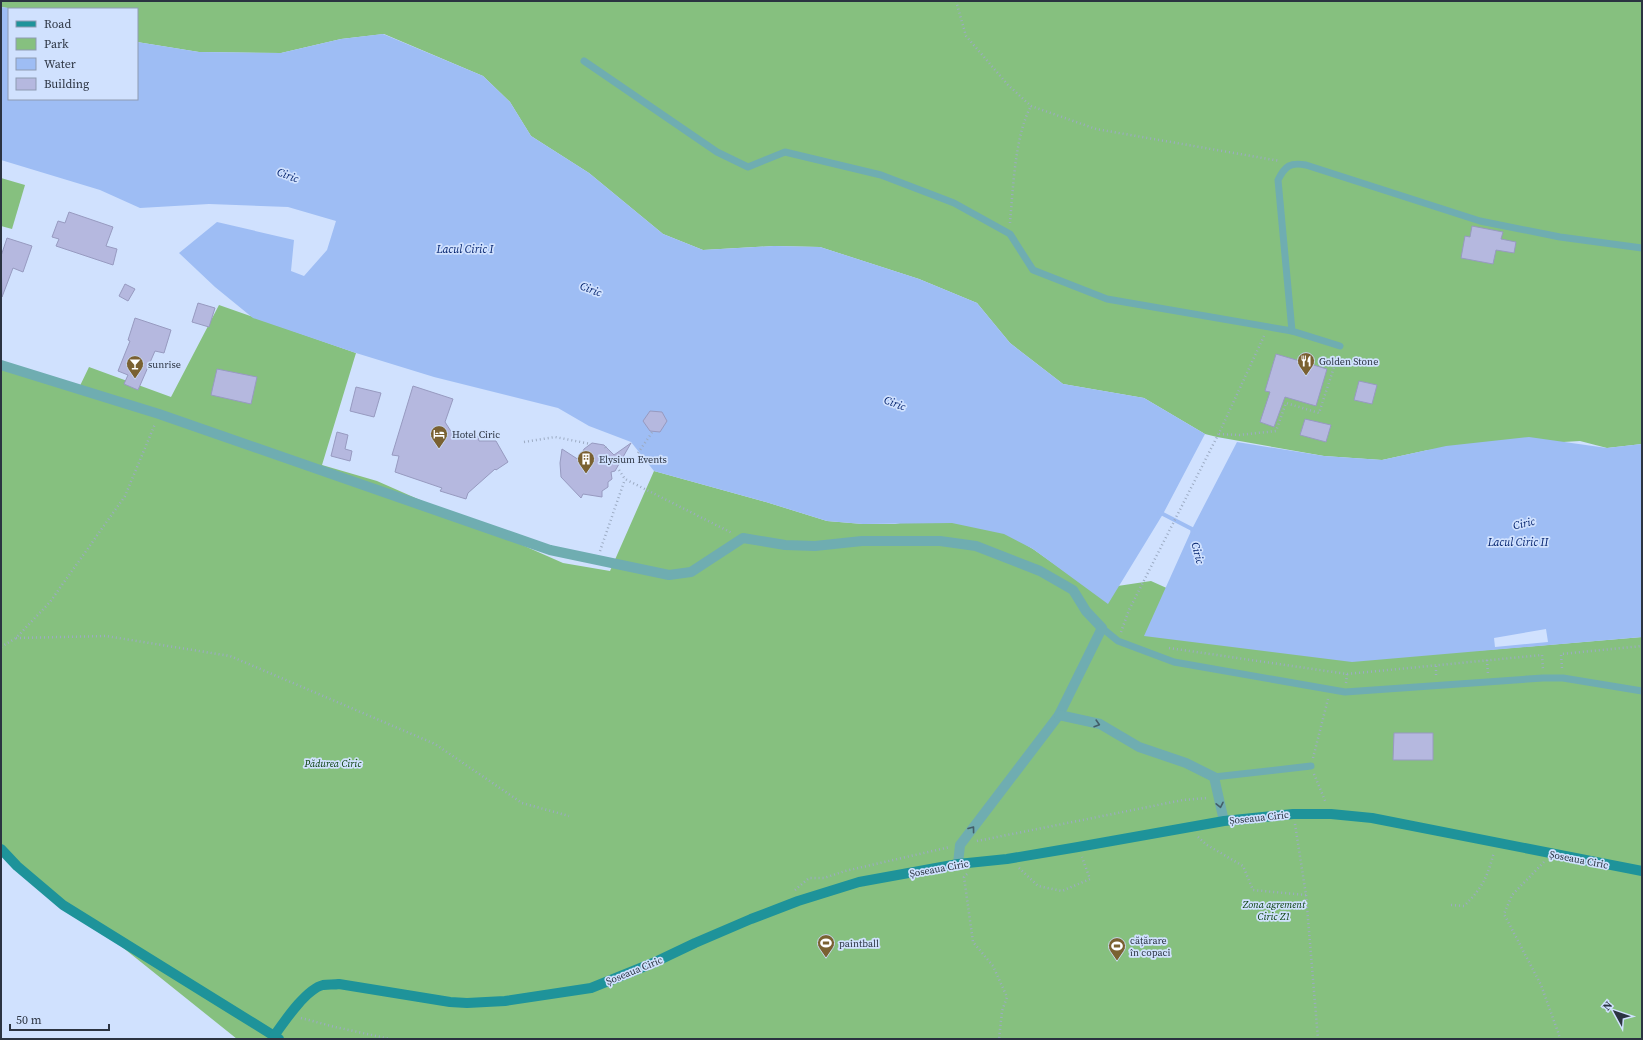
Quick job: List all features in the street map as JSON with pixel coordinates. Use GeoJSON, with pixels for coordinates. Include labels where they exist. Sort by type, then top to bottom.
{"type":"FeatureCollection","features":[{"type":"Feature","properties":{"kind":"main road","name":"Șoseaua Ciric"},"geometry":{"type":"LineString","coordinates":[[276,1038],[289,1014],[304,999],[322,985],[339,984],[450,1002],[467,1003],[506,1001],[591,988],[653,963],[751,919],[798,901],[859,882],[980,860],[1007,859],[1078,848],[1224,821],[1293,814],[1331,814],[1372,818],[1642,871]]}},
{"type":"Feature","properties":{"kind":"main road"},"geometry":{"type":"LineString","coordinates":[[1,849],[17,866],[63,905],[276,1038]]}},
{"type":"Feature","properties":{"kind":"street"},"geometry":{"type":"LineString","coordinates":[[1,365],[159,414],[550,550],[669,575],[691,572],[743,538],[792,545],[815,546],[862,541],[940,541],[976,546],[1040,571],[1073,590],[1086,611],[1102,628],[1059,715],[960,845],[958,864]]}},
{"type":"Feature","properties":{"kind":"street"},"geometry":{"type":"LineString","coordinates":[[1059,715],[1100,724],[1139,747],[1186,763],[1214,777],[1224,821]]}},
{"type":"Feature","properties":{"kind":"lane"},"geometry":{"type":"LineString","coordinates":[[584,61],[717,152],[748,167],[785,152],[881,175],[954,203],[1010,234],[1032,270],[1107,299],[1268,326],[1292,331],[1340,346]]}},
{"type":"Feature","properties":{"kind":"lane"},"geometry":{"type":"LineString","coordinates":[[1292,331],[1278,180],[1281,173],[1288,166],[1295,163],[1306,164],[1480,221],[1560,237],[1642,248]]}},
{"type":"Feature","properties":{"kind":"lane"},"geometry":{"type":"LineString","coordinates":[[1102,628],[1118,641],[1174,662],[1345,692],[1543,678],[1563,678],[1642,690]]}},
{"type":"Feature","properties":{"kind":"lane"},"geometry":{"type":"LineString","coordinates":[[1214,777],[1311,766]]}},
{"type":"Feature","properties":{"kind":"path"},"geometry":{"type":"LineString","coordinates":[[956,1],[966,36],[1008,85],[1031,106],[1096,129],[1280,161],[1288,166]]}},
{"type":"Feature","properties":{"kind":"path"},"geometry":{"type":"LineString","coordinates":[[1010,234],[1013,188],[1021,134],[1024,117],[1031,106]]}},
{"type":"Feature","properties":{"kind":"path"},"geometry":{"type":"LineString","coordinates":[[1118,641],[1129,610],[1218,436],[1268,326]]}},
{"type":"Feature","properties":{"kind":"path"},"geometry":{"type":"LineString","coordinates":[[1218,436],[1276,431],[1286,403],[1319,412],[1338,356]]}},
{"type":"Feature","properties":{"kind":"path"},"geometry":{"type":"LineString","coordinates":[[1,647],[16,638],[50,602],[125,496],[159,414]]}},
{"type":"Feature","properties":{"kind":"path"},"geometry":{"type":"LineString","coordinates":[[638,454],[653,431]]}},
{"type":"Feature","properties":{"kind":"path"},"geometry":{"type":"LineString","coordinates":[[524,442],[555,437],[591,444]]}},
{"type":"Feature","properties":{"kind":"path"},"geometry":{"type":"LineString","coordinates":[[605,447],[608,450]]}},
{"type":"Feature","properties":{"kind":"path"},"geometry":{"type":"LineString","coordinates":[[619,470],[625,479],[743,538]]}},
{"type":"Feature","properties":{"kind":"path"},"geometry":{"type":"LineString","coordinates":[[597,559],[625,479]]}},
{"type":"Feature","properties":{"kind":"path"},"geometry":{"type":"LineString","coordinates":[[16,638],[106,636],[230,656],[435,744],[522,803],[569,816]]}},
{"type":"Feature","properties":{"kind":"path"},"geometry":{"type":"LineString","coordinates":[[1563,678],[1561,654],[1642,646]]}},
{"type":"Feature","properties":{"kind":"path"},"geometry":{"type":"LineString","coordinates":[[1163,648],[1347,674],[1542,655],[1543,678]]}},
{"type":"Feature","properties":{"kind":"path"},"geometry":{"type":"LineString","coordinates":[[1330,690],[1311,766],[1331,814]]}},
{"type":"Feature","properties":{"kind":"path"},"geometry":{"type":"LineString","coordinates":[[794,891],[809,878],[824,878],[845,871],[960,845],[1183,800],[1209,798]]}},
{"type":"Feature","properties":{"kind":"path"},"geometry":{"type":"LineString","coordinates":[[1293,814],[1306,895],[1318,1039]]}},
{"type":"Feature","properties":{"kind":"path"},"geometry":{"type":"LineString","coordinates":[[1186,827],[1207,845],[1243,866],[1253,890],[1306,895]]}},
{"type":"Feature","properties":{"kind":"path"},"geometry":{"type":"LineString","coordinates":[[1451,905],[1464,906],[1475,894],[1488,876],[1497,842]]}},
{"type":"Feature","properties":{"kind":"path"},"geometry":{"type":"LineString","coordinates":[[1007,859],[1014,863],[1038,886],[1062,891],[1090,879],[1078,848]]}},
{"type":"Feature","properties":{"kind":"path"},"geometry":{"type":"LineString","coordinates":[[1544,852],[1545,861],[1512,895],[1504,914],[1541,985],[1560,1039]]}},
{"type":"Feature","properties":{"kind":"path"},"geometry":{"type":"LineString","coordinates":[[980,860],[964,877],[972,942],[993,966],[1007,997],[1002,1011],[999,1039]]}},
{"type":"Feature","properties":{"kind":"path"},"geometry":{"type":"LineString","coordinates":[[289,1014],[335,1027],[390,1039]]}},
{"type":"Feature","properties":{"kind":"green space"},"geometry":{"type":"Polygon","coordinates":[[[1,1],[1642,1],[1642,444],[1607,448],[1580,441],[1428,450],[1382,460],[1324,456],[1205,434],[1144,398],[1063,384],[1010,343],[977,303],[919,279],[820,247],[774,246],[703,250],[663,234],[589,173],[531,136],[510,102],[483,76],[384,34],[341,39],[281,53],[199,52],[138,42],[138,8],[1,7],[1,1]]]}},
{"type":"Feature","properties":{"kind":"green space"},"geometry":{"type":"Polygon","coordinates":[[[1,178],[25,185],[12,229],[1,226],[1,178]]]}},
{"type":"Feature","properties":{"kind":"green space","name":"Pădurea Ciric"},"geometry":{"type":"Polygon","coordinates":[[[219,305],[356,353],[322,465],[377,481],[563,563],[610,571],[654,471],[766,502],[827,521],[863,524],[895,524],[926,518],[1000,529],[1033,549],[1091,590],[1151,581],[1323,658],[1487,650],[1642,637],[1642,1039],[237,1039],[1,850],[1,361],[77,392],[89,367],[171,397],[219,305]]]}},
{"type":"Feature","properties":{"kind":"water","name":"Lacul Ciric I"},"geometry":{"type":"Polygon","coordinates":[[[1,7],[8,8],[8,100],[138,100],[138,42],[199,52],[281,53],[341,39],[383,34],[483,76],[510,102],[531,136],[589,173],[663,234],[703,250],[774,246],[820,247],[919,279],[977,303],[1010,343],[1063,384],[1144,398],[1205,434],[1163,514],[1108,604],[1033,549],[1004,534],[952,523],[863,524],[827,521],[766,502],[654,471],[631,442],[589,426],[558,408],[434,377],[356,353],[253,318],[215,287],[179,253],[217,222],[294,240],[291,271],[304,276],[327,250],[336,221],[288,207],[209,204],[140,208],[100,190],[1,160],[1,7]]]}},
{"type":"Feature","properties":{"kind":"water","name":"Lacul Ciric II"},"geometry":{"type":"Polygon","coordinates":[[[1529,437],[1607,448],[1642,444],[1642,637],[1352,662],[1144,636],[1192,529],[1237,442],[1324,456],[1382,460],[1446,446],[1529,437]]]}},
{"type":"Feature","properties":{"kind":"pier"},"geometry":{"type":"Polygon","coordinates":[[[1546,629],[1548,642],[1495,647],[1494,638],[1546,629]]]}},
{"type":"Feature","properties":{"kind":"building"},"geometry":{"type":"Polygon","coordinates":[[[69,212],[113,227],[106,246],[117,249],[113,265],[56,246],[59,239],[52,237],[58,221],[65,223],[69,212]]]}},
{"type":"Feature","properties":{"kind":"building"},"geometry":{"type":"Polygon","coordinates":[[[1472,226],[1503,232],[1501,239],[1516,242],[1514,253],[1496,250],[1493,264],[1461,258],[1465,236],[1470,237],[1472,226]]]}},
{"type":"Feature","properties":{"kind":"building"},"geometry":{"type":"Polygon","coordinates":[[[7,238],[32,246],[23,272],[13,268],[2,297],[1,256],[7,238]]]}},
{"type":"Feature","properties":{"kind":"building"},"geometry":{"type":"Polygon","coordinates":[[[125,284],[135,289],[128,301],[119,296],[125,284]]]}},
{"type":"Feature","properties":{"kind":"building"},"geometry":{"type":"Polygon","coordinates":[[[198,303],[215,308],[209,327],[192,322],[198,303]]]}},
{"type":"Feature","properties":{"kind":"building"},"geometry":{"type":"Polygon","coordinates":[[[135,318],[171,330],[164,353],[155,351],[138,390],[124,384],[128,375],[118,371],[130,341],[128,340],[135,318]]]}},
{"type":"Feature","properties":{"kind":"building"},"geometry":{"type":"Polygon","coordinates":[[[1276,354],[1327,369],[1316,406],[1285,397],[1274,427],[1260,422],[1270,392],[1265,391],[1276,354]]]}},
{"type":"Feature","properties":{"kind":"building"},"geometry":{"type":"Polygon","coordinates":[[[217,369],[257,377],[251,404],[211,395],[217,369]]]}},
{"type":"Feature","properties":{"kind":"building"},"geometry":{"type":"Polygon","coordinates":[[[1359,381],[1377,385],[1372,404],[1354,400],[1359,381]]]}},
{"type":"Feature","properties":{"kind":"building"},"geometry":{"type":"Polygon","coordinates":[[[413,386],[453,399],[445,422],[452,433],[464,433],[467,437],[478,437],[479,441],[496,441],[508,462],[496,470],[495,469],[468,493],[466,499],[440,491],[442,488],[395,472],[399,456],[392,455],[413,386]]]}},
{"type":"Feature","properties":{"kind":"building"},"geometry":{"type":"Polygon","coordinates":[[[356,387],[381,393],[374,417],[350,411],[356,387]]]}},
{"type":"Feature","properties":{"kind":"building"},"geometry":{"type":"Polygon","coordinates":[[[650,411],[662,412],[667,421],[660,432],[650,431],[643,421],[650,411]]]}},
{"type":"Feature","properties":{"kind":"building"},"geometry":{"type":"Polygon","coordinates":[[[1305,419],[1331,425],[1326,442],[1300,435],[1305,419]]]}},
{"type":"Feature","properties":{"kind":"building"},"geometry":{"type":"Polygon","coordinates":[[[337,432],[348,435],[345,449],[352,451],[350,461],[331,456],[337,432]]]}},
{"type":"Feature","properties":{"kind":"building","name":"Elysium Events"},"geometry":{"type":"Polygon","coordinates":[[[592,443],[604,445],[614,455],[631,443],[615,471],[611,472],[612,479],[608,482],[608,487],[602,491],[602,497],[583,494],[581,498],[561,477],[560,463],[562,449],[579,460],[584,449],[592,443]]]}},
{"type":"Feature","properties":{"kind":"building"},"geometry":{"type":"Polygon","coordinates":[[[1394,733],[1433,733],[1433,760],[1393,760],[1394,733]]]}},
{"type":"Feature","properties":{"kind":"waterway","name":"Ciric"},"geometry":{"type":"LineString","coordinates":[[1159,512],[1192,529],[1193,534]]}},
{"type":"Feature","properties":{"kind":"place","name":"Golden Stone"},"geometry":{"type":"Point","coordinates":[1306,376]}},
{"type":"Feature","properties":{"kind":"place","name":"sunrise"},"geometry":{"type":"Point","coordinates":[135,379]}},
{"type":"Feature","properties":{"kind":"place","name":"Hotel Ciric"},"geometry":{"type":"Point","coordinates":[439,449]}},
{"type":"Feature","properties":{"kind":"place","name":"Elysium Events"},"geometry":{"type":"Point","coordinates":[586,474]}},
{"type":"Feature","properties":{"kind":"place","name":"paintball"},"geometry":{"type":"Point","coordinates":[826,958]}},
{"type":"Feature","properties":{"kind":"place","name":"cățărare în copaci"},"geometry":{"type":"Point","coordinates":[1117,961]}},
{"type":"Feature","properties":{"kind":"park label","name":"Zona agrement Ciric Z1"},"geometry":{"type":"Point","coordinates":[1274,910]}}]}
